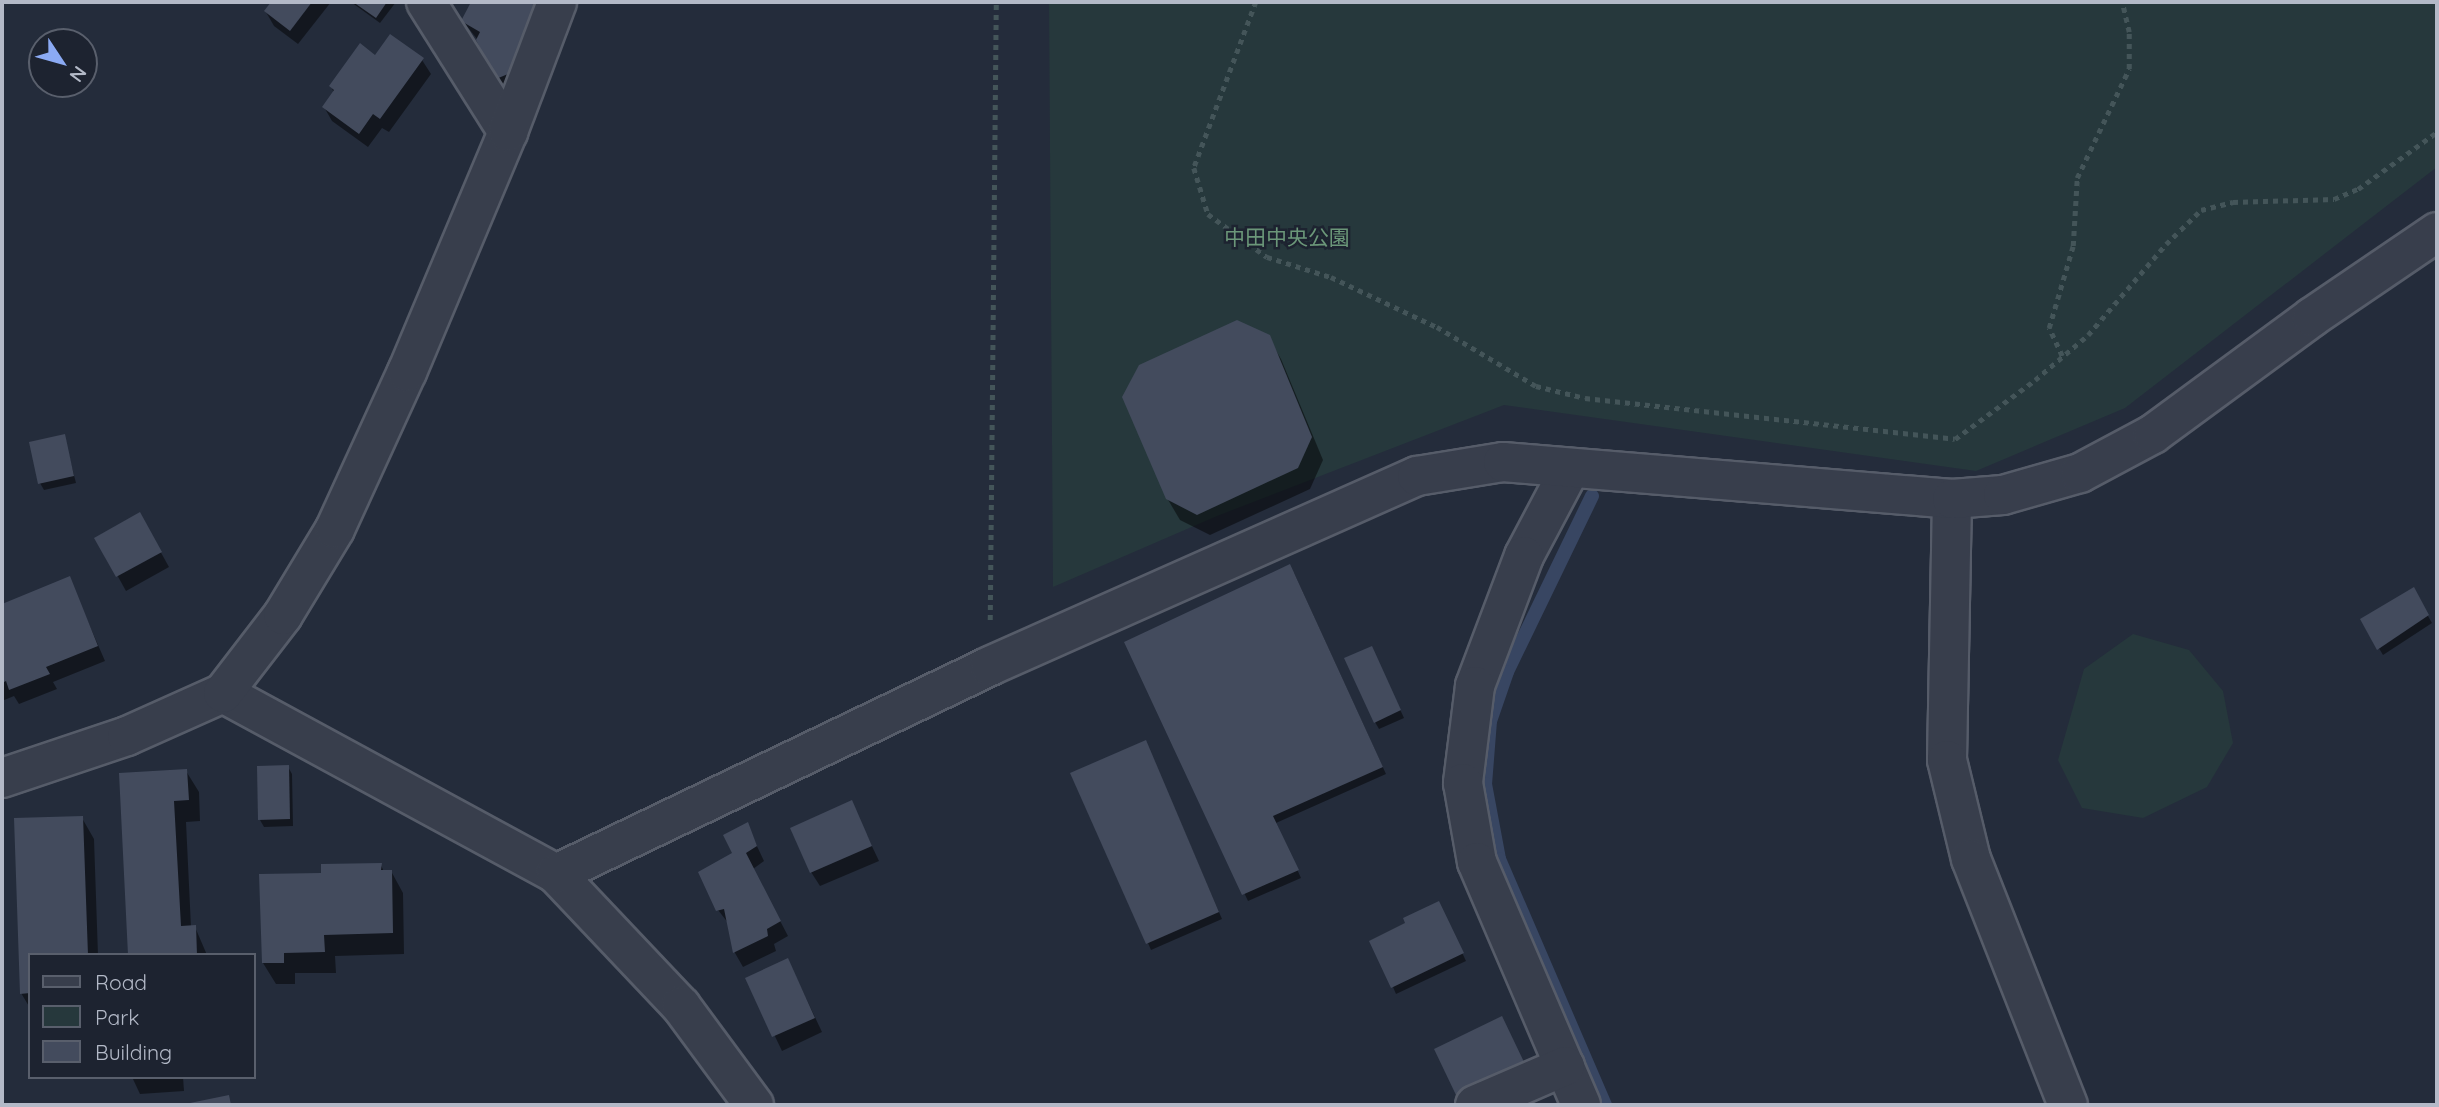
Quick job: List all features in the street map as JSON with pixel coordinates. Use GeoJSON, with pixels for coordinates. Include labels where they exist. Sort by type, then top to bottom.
{"type":"FeatureCollection","features":[{"type":"Feature","properties":{"kind":"street"},"geometry":{"type":"LineString","coordinates":[[426,2],[508,132]]}},
{"type":"Feature","properties":{"kind":"street"},"geometry":{"type":"LineString","coordinates":[[2,778],[127,736],[223,693],[283,615],[335,529],[407,372],[508,132],[557,2]]}},
{"type":"Feature","properties":{"kind":"street"},"geometry":{"type":"LineString","coordinates":[[556,874],[990,666],[1417,476],[1503,462],[1952,499],[2003,495],[2080,474],[2153,434],[2312,317],[2437,232]]}},
{"type":"Feature","properties":{"kind":"street"},"geometry":{"type":"LineString","coordinates":[[1570,469],[1524,556],[1475,686],[1463,783],[1477,862],[1581,1105]]}},
{"type":"Feature","properties":{"kind":"street"},"geometry":{"type":"LineString","coordinates":[[1952,499],[1947,760],[1971,859],[2068,1105]]}},
{"type":"Feature","properties":{"kind":"street"},"geometry":{"type":"LineString","coordinates":[[223,693],[556,874],[681,1006],[754,1105]]}},
{"type":"Feature","properties":{"kind":"street"},"geometry":{"type":"LineString","coordinates":[[1475,1105],[1565,1066]]}},
{"type":"Feature","properties":{"kind":"path"},"geometry":{"type":"LineString","coordinates":[[990,666],[996,2]]}},
{"type":"Feature","properties":{"kind":"path"},"geometry":{"type":"LineString","coordinates":[[1256,2],[1194,168],[1208,214],[1267,257],[1331,276],[1437,327],[1536,386],[1585,398],[1955,439],[2088,335],[2166,244],[2201,210],[2233,202],[2334,198],[2358,189],[2437,132]]}},
{"type":"Feature","properties":{"kind":"path"},"geometry":{"type":"LineString","coordinates":[[2062,356],[2049,328],[2073,246],[2077,178],[2129,69],[2129,32],[2122,2]]}},
{"type":"Feature","properties":{"kind":"green space","name":"中田中央公園"},"geometry":{"type":"Polygon","coordinates":[[[1049,2],[2437,2],[2437,167],[2125,408],[1976,471],[1504,405],[1217,516],[1053,587],[1049,2]]]}},
{"type":"Feature","properties":{"kind":"green space"},"geometry":{"type":"Polygon","coordinates":[[[2133,634],[2189,650],[2223,691],[2233,743],[2207,787],[2143,818],[2082,808],[2058,760],[2084,669],[2133,634]]]}},
{"type":"Feature","properties":{"kind":"building"},"geometry":{"type":"Polygon","coordinates":[[[271,2],[312,2],[290,31],[264,11],[271,2]]]}},
{"type":"Feature","properties":{"kind":"building"},"geometry":{"type":"Polygon","coordinates":[[[353,2],[387,2],[376,18],[353,2]]]}},
{"type":"Feature","properties":{"kind":"building"},"geometry":{"type":"Polygon","coordinates":[[[471,2],[538,2],[508,74],[496,79],[476,40],[480,32],[461,21],[471,2]]]}},
{"type":"Feature","properties":{"kind":"building"},"geometry":{"type":"Polygon","coordinates":[[[390,34],[424,58],[380,119],[373,114],[359,134],[322,107],[334,90],[329,86],[360,43],[375,55],[390,34]]]}},
{"type":"Feature","properties":{"kind":"building"},"geometry":{"type":"Polygon","coordinates":[[[1237,320],[1270,335],[1312,437],[1298,468],[1197,515],[1166,499],[1122,397],[1139,365],[1237,320]]]}},
{"type":"Feature","properties":{"kind":"building"},"geometry":{"type":"Polygon","coordinates":[[[65,434],[74,476],[38,484],[29,442],[65,434]]]}},
{"type":"Feature","properties":{"kind":"building"},"geometry":{"type":"Polygon","coordinates":[[[140,512],[162,552],[116,577],[94,538],[140,512]]]}},
{"type":"Feature","properties":{"kind":"building"},"geometry":{"type":"Polygon","coordinates":[[[1290,564],[1383,767],[1273,816],[1299,870],[1242,895],[1124,642],[1290,564]]]}},
{"type":"Feature","properties":{"kind":"building"},"geometry":{"type":"Polygon","coordinates":[[[70,576],[98,646],[46,667],[50,674],[9,690],[6,681],[2,683],[2,604],[70,576]]]}},
{"type":"Feature","properties":{"kind":"building"},"geometry":{"type":"Polygon","coordinates":[[[2414,587],[2429,615],[2377,650],[2360,619],[2414,587]]]}},
{"type":"Feature","properties":{"kind":"building"},"geometry":{"type":"Polygon","coordinates":[[[1372,646],[1401,710],[1374,723],[1344,658],[1372,646]]]}},
{"type":"Feature","properties":{"kind":"building"},"geometry":{"type":"Polygon","coordinates":[[[1146,740],[1219,912],[1146,944],[1070,773],[1146,740]]]}},
{"type":"Feature","properties":{"kind":"building"},"geometry":{"type":"Polygon","coordinates":[[[289,765],[290,819],[258,820],[257,766],[289,765]]]}},
{"type":"Feature","properties":{"kind":"building"},"geometry":{"type":"Polygon","coordinates":[[[187,769],[189,800],[174,801],[181,926],[196,925],[197,953],[128,953],[119,773],[187,769]]]}},
{"type":"Feature","properties":{"kind":"building"},"geometry":{"type":"Polygon","coordinates":[[[852,800],[872,846],[810,873],[790,828],[852,800]]]}},
{"type":"Feature","properties":{"kind":"building"},"geometry":{"type":"Polygon","coordinates":[[[83,816],[88,953],[28,953],[28,993],[20,994],[14,818],[83,816]]]}},
{"type":"Feature","properties":{"kind":"building"},"geometry":{"type":"Polygon","coordinates":[[[748,822],[757,846],[746,853],[781,921],[767,929],[768,936],[733,953],[724,909],[716,911],[698,872],[732,853],[723,835],[748,822]]]}},
{"type":"Feature","properties":{"kind":"building"},"geometry":{"type":"Polygon","coordinates":[[[382,863],[381,870],[392,870],[393,933],[324,935],[325,952],[284,953],[284,963],[262,963],[259,874],[321,873],[321,864],[382,863]]]}},
{"type":"Feature","properties":{"kind":"building"},"geometry":{"type":"Polygon","coordinates":[[[1439,901],[1464,953],[1391,988],[1369,941],[1405,923],[1403,918],[1439,901]]]}},
{"type":"Feature","properties":{"kind":"building"},"geometry":{"type":"Polygon","coordinates":[[[788,958],[815,1018],[772,1037],[745,978],[788,958]]]}},
{"type":"Feature","properties":{"kind":"building"},"geometry":{"type":"Polygon","coordinates":[[[1502,1016],[1524,1062],[1456,1095],[1434,1049],[1502,1016]]]}},
{"type":"Feature","properties":{"kind":"building"},"geometry":{"type":"Polygon","coordinates":[[[229,1095],[231,1105],[185,1105],[185,1104],[229,1095]]]}},
{"type":"Feature","properties":{"kind":"waterway"},"geometry":{"type":"LineString","coordinates":[[1592,496],[1507,672],[1490,721],[1485,784],[1499,859],[1605,1105]]}}]}
